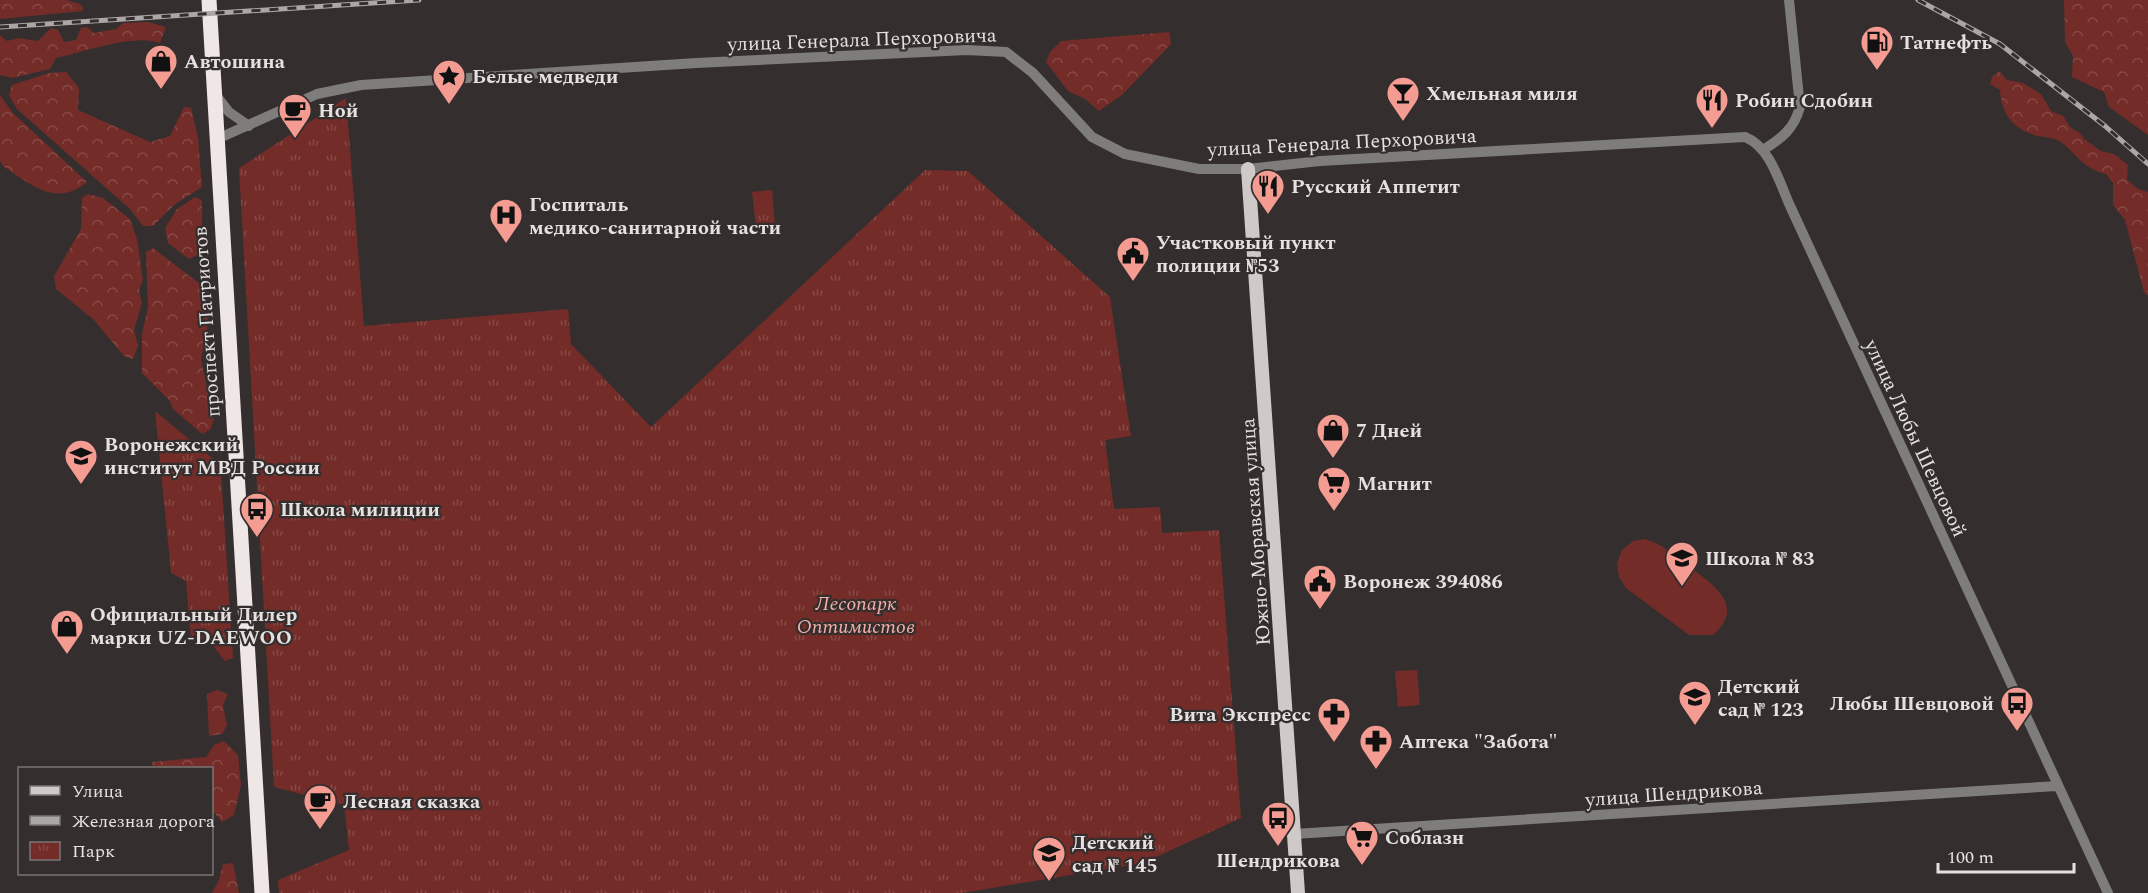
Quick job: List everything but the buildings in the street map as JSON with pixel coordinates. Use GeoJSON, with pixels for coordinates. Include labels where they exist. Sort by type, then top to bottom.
{"type":"FeatureCollection","features":[{"type":"Feature","properties":{"kind":"highway","name":"проспект Патриотов"},"geometry":{"type":"LineString","coordinates":[[209,0],[215,140],[262,893]]}},
{"type":"Feature","properties":{"kind":"main road","name":"Южно-Моравская улица"},"geometry":{"type":"LineString","coordinates":[[1248,169],[1298,893]]}},
{"type":"Feature","properties":{"kind":"street"},"geometry":{"type":"LineString","coordinates":[[1763,150],[1784,137],[1796,122],[1800,107],[1790,0]]}},
{"type":"Feature","properties":{"kind":"street","name":"улица Генерала Перхоровича"},"geometry":{"type":"LineString","coordinates":[[215,140],[317,94],[361,84],[696,63],[967,50],[1006,52],[1033,73],[1092,137],[1125,154],[1199,169],[1248,169],[1320,161],[1745,137],[1754,141],[1763,150]]}},
{"type":"Feature","properties":{"kind":"street"},"geometry":{"type":"LineString","coordinates":[[213,91],[229,112],[249,126]]}},
{"type":"Feature","properties":{"kind":"street","name":"улица Любы Шевцовой"},"geometry":{"type":"LineString","coordinates":[[1763,150],[2108,893]]}},
{"type":"Feature","properties":{"kind":"street","name":"улица Шендрикова"},"geometry":{"type":"LineString","coordinates":[[1294,834],[2057,786]]}},
{"type":"Feature","properties":{"kind":"green space"},"geometry":{"type":"Polygon","coordinates":[[[0,0],[67,0],[82,5],[83,11],[0,19],[0,0]]]}},
{"type":"Feature","properties":{"kind":"green space"},"geometry":{"type":"Polygon","coordinates":[[[2064,0],[2148,0],[2148,135],[2109,107],[2104,92],[2072,77],[2073,56],[2065,42],[2064,0]]]}},
{"type":"Feature","properties":{"kind":"green space"},"geometry":{"type":"Polygon","coordinates":[[[148,22],[166,27],[160,43],[137,40],[109,44],[56,58],[50,69],[13,78],[0,75],[0,35],[7,41],[19,38],[38,41],[51,28],[58,30],[64,42],[76,40],[81,28],[87,27],[94,33],[116,29],[123,23],[148,22]]]}},
{"type":"Feature","properties":{"kind":"green space"},"geometry":{"type":"Polygon","coordinates":[[[1169,32],[1171,44],[1122,95],[1099,111],[1085,99],[1068,91],[1046,62],[1050,52],[1061,41],[1169,32]]]}},
{"type":"Feature","properties":{"kind":"green space"},"geometry":{"type":"Polygon","coordinates":[[[1999,71],[2007,80],[2023,83],[2041,94],[2051,111],[2063,116],[2071,128],[2080,133],[2084,139],[2101,151],[2114,154],[2128,165],[2127,180],[2138,189],[2148,192],[2148,296],[2144,292],[2125,220],[2113,205],[2113,183],[2106,174],[2086,165],[2061,142],[2022,130],[2010,120],[2003,106],[2000,90],[1990,84],[1992,77],[1999,71]]]}},
{"type":"Feature","properties":{"kind":"green space"},"geometry":{"type":"Polygon","coordinates":[[[66,72],[79,88],[78,110],[150,142],[170,136],[184,107],[191,108],[198,138],[202,187],[174,205],[153,226],[143,226],[130,209],[17,109],[9,95],[12,85],[49,73],[66,72]]]}},
{"type":"Feature","properties":{"kind":"green space"},"geometry":{"type":"Polygon","coordinates":[[[0,95],[12,112],[87,182],[76,190],[54,193],[33,186],[3,166],[0,161],[0,95]]]}},
{"type":"Feature","properties":{"kind":"green space","name":"Лесопарк Оптимистов"},"geometry":{"type":"Polygon","coordinates":[[[346,98],[364,326],[568,309],[571,344],[651,427],[925,170],[968,171],[1110,297],[1131,436],[1105,440],[1114,509],[1160,507],[1162,533],[1219,530],[1241,818],[1143,863],[962,893],[279,893],[278,880],[349,850],[344,805],[274,787],[239,168],[346,98]]]}},
{"type":"Feature","properties":{"kind":"green space"},"geometry":{"type":"Polygon","coordinates":[[[772,190],[775,226],[756,227],[752,192],[772,190]]]}},
{"type":"Feature","properties":{"kind":"green space"},"geometry":{"type":"Polygon","coordinates":[[[88,194],[103,198],[130,219],[137,239],[143,280],[139,290],[142,303],[134,330],[138,346],[133,359],[124,356],[93,319],[56,289],[54,276],[81,229],[82,198],[88,194]]]}},
{"type":"Feature","properties":{"kind":"green space"},"geometry":{"type":"Polygon","coordinates":[[[195,197],[202,200],[202,253],[189,259],[168,243],[165,228],[177,209],[195,197]]]}},
{"type":"Feature","properties":{"kind":"green space"},"geometry":{"type":"Polygon","coordinates":[[[153,248],[204,287],[208,324],[201,360],[214,419],[210,430],[202,434],[173,409],[170,401],[142,373],[142,334],[148,307],[146,252],[153,248]]]}},
{"type":"Feature","properties":{"kind":"green space"},"geometry":{"type":"Polygon","coordinates":[[[155,411],[217,462],[221,472],[233,658],[225,661],[207,638],[191,640],[186,581],[171,573],[155,411]]]}},
{"type":"Feature","properties":{"kind":"green space"},"geometry":{"type":"Polygon","coordinates":[[[1644,539],[1672,553],[1722,596],[1727,614],[1723,624],[1713,635],[1689,635],[1626,588],[1619,577],[1617,563],[1622,550],[1633,541],[1644,539]]]}},
{"type":"Feature","properties":{"kind":"green space"},"geometry":{"type":"Polygon","coordinates":[[[1417,670],[1420,705],[1398,707],[1395,671],[1417,670]]]}},
{"type":"Feature","properties":{"kind":"green space"},"geometry":{"type":"Polygon","coordinates":[[[217,690],[228,694],[223,705],[227,725],[222,734],[209,736],[207,694],[217,690]]]}},
{"type":"Feature","properties":{"kind":"green space"},"geometry":{"type":"Polygon","coordinates":[[[224,741],[238,755],[241,785],[234,815],[222,822],[213,811],[213,767],[153,767],[152,762],[206,757],[214,745],[224,741]]]}},
{"type":"Feature","properties":{"kind":"green space"},"geometry":{"type":"Polygon","coordinates":[[[233,863],[239,893],[212,893],[219,880],[223,864],[233,863]]]}},
{"type":"Feature","properties":{"kind":"railway"},"geometry":{"type":"LineString","coordinates":[[0,27],[419,0]]}},
{"type":"Feature","properties":{"kind":"railway"},"geometry":{"type":"LineString","coordinates":[[1918,0],[2000,44],[2105,126],[2148,164]]}},
{"type":"Feature","properties":{"kind":"place","name":"Татнефть"},"geometry":{"type":"Point","coordinates":[1877,71]}},
{"type":"Feature","properties":{"kind":"place","name":"Автошина"},"geometry":{"type":"Point","coordinates":[161,90]}},
{"type":"Feature","properties":{"kind":"place","name":"Белые медведи"},"geometry":{"type":"Point","coordinates":[449,105]}},
{"type":"Feature","properties":{"kind":"place","name":"Хмельная миля"},"geometry":{"type":"Point","coordinates":[1403,122]}},
{"type":"Feature","properties":{"kind":"place","name":"Робин Сдобин"},"geometry":{"type":"Point","coordinates":[1712,129]}},
{"type":"Feature","properties":{"kind":"place","name":"Ной"},"geometry":{"type":"Point","coordinates":[295,139]}},
{"type":"Feature","properties":{"kind":"place","name":"Русский Аппетит"},"geometry":{"type":"Point","coordinates":[1268,215]}},
{"type":"Feature","properties":{"kind":"place","name":"Госпиталь медико-санитарной части"},"geometry":{"type":"Point","coordinates":[506,244]}},
{"type":"Feature","properties":{"kind":"place","name":"Участковый пункт полиции №53"},"geometry":{"type":"Point","coordinates":[1133,282]}},
{"type":"Feature","properties":{"kind":"place","name":"7 Дней"},"geometry":{"type":"Point","coordinates":[1333,459]}},
{"type":"Feature","properties":{"kind":"place","name":"Воронежский институт МВД России"},"geometry":{"type":"Point","coordinates":[81,485]}},
{"type":"Feature","properties":{"kind":"place","name":"Магнит"},"geometry":{"type":"Point","coordinates":[1334,512]}},
{"type":"Feature","properties":{"kind":"place","name":"Школа милиции"},"geometry":{"type":"Point","coordinates":[257,538]}},
{"type":"Feature","properties":{"kind":"place","name":"Школа № 83"},"geometry":{"type":"Point","coordinates":[1682,587]}},
{"type":"Feature","properties":{"kind":"place","name":"Воронеж 394086"},"geometry":{"type":"Point","coordinates":[1320,610]}},
{"type":"Feature","properties":{"kind":"place","name":"Официальный Дилер марки UZ-DAEWOO"},"geometry":{"type":"Point","coordinates":[67,655]}},
{"type":"Feature","properties":{"kind":"place","name":"Детский сад № 123"},"geometry":{"type":"Point","coordinates":[1695,726]}},
{"type":"Feature","properties":{"kind":"place","name":"Любы Шевцовой"},"geometry":{"type":"Point","coordinates":[2017,732]}},
{"type":"Feature","properties":{"kind":"place","name":"Вита Экспресс"},"geometry":{"type":"Point","coordinates":[1334,743]}},
{"type":"Feature","properties":{"kind":"place","name":"Аптека \"Забота\""},"geometry":{"type":"Point","coordinates":[1376,770]}},
{"type":"Feature","properties":{"kind":"place","name":"Лесная сказка"},"geometry":{"type":"Point","coordinates":[320,830]}},
{"type":"Feature","properties":{"kind":"place","name":"Шендрикова"},"geometry":{"type":"Point","coordinates":[1278,847]}},
{"type":"Feature","properties":{"kind":"place","name":"Соблазн"},"geometry":{"type":"Point","coordinates":[1362,866]}},
{"type":"Feature","properties":{"kind":"place","name":"Детский сад № 145"},"geometry":{"type":"Point","coordinates":[1049,882]}}]}
